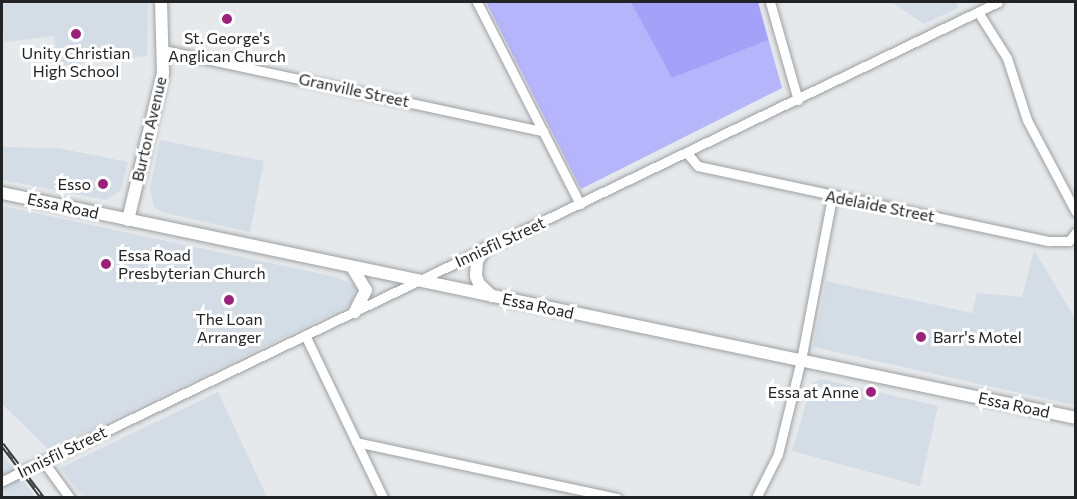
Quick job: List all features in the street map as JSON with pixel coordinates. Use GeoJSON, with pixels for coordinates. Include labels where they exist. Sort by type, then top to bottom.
{"type":"FeatureCollection","features":[{"type":"Feature","properties":{"kind":"main road","name":"Burton Avenue"},"geometry":{"type":"LineString","coordinates":[[128,220],[163,73],[161,2]]}},
{"type":"Feature","properties":{"kind":"main road","name":"Essa Road"},"geometry":{"type":"LineString","coordinates":[[2,193],[1076,418]]}},
{"type":"Feature","properties":{"kind":"main road"},"geometry":{"type":"LineString","coordinates":[[485,249],[477,261],[476,276],[479,284],[493,297]]}},
{"type":"Feature","properties":{"kind":"main road"},"geometry":{"type":"LineString","coordinates":[[352,267],[366,290],[355,312]]}},
{"type":"Feature","properties":{"kind":"street"},"geometry":{"type":"LineString","coordinates":[[477,2],[580,204]]}},
{"type":"Feature","properties":{"kind":"street"},"geometry":{"type":"LineString","coordinates":[[770,2],[798,100]]}},
{"type":"Feature","properties":{"kind":"street","name":"Innisfil Street"},"geometry":{"type":"LineString","coordinates":[[2,481],[998,2]]}},
{"type":"Feature","properties":{"kind":"street"},"geometry":{"type":"LineString","coordinates":[[978,12],[1007,58],[1027,120],[1076,212]]}},
{"type":"Feature","properties":{"kind":"street","name":"Granville Street"},"geometry":{"type":"LineString","coordinates":[[164,50],[543,131]]}},
{"type":"Feature","properties":{"kind":"street","name":"Adelaide Street"},"geometry":{"type":"LineString","coordinates":[[687,153],[698,166],[832,197],[1049,241],[1070,241],[1076,232]]}},
{"type":"Feature","properties":{"kind":"street"},"geometry":{"type":"LineString","coordinates":[[756,498],[778,454],[801,360],[832,197]]}},
{"type":"Feature","properties":{"kind":"street"},"geometry":{"type":"LineString","coordinates":[[305,336],[383,498]]}},
{"type":"Feature","properties":{"kind":"street"},"geometry":{"type":"LineString","coordinates":[[356,442],[618,498]]}},
{"type":"Feature","properties":{"kind":"street"},"geometry":{"type":"LineString","coordinates":[[43,461],[70,498]]}},
{"type":"Feature","properties":{"kind":"shaded area","name":"Unity Christian High School"},"geometry":{"type":"Polygon","coordinates":[[[2,2],[148,2],[147,56],[58,66],[54,36],[4,42],[2,2]]]}},
{"type":"Feature","properties":{"kind":"shaded area"},"geometry":{"type":"Polygon","coordinates":[[[486,2],[758,2],[782,88],[581,189],[486,2]]]}},
{"type":"Feature","properties":{"kind":"shaded area"},"geometry":{"type":"Polygon","coordinates":[[[631,2],[758,2],[768,40],[672,78],[631,2]]]}},
{"type":"Feature","properties":{"kind":"shaded area"},"geometry":{"type":"Polygon","coordinates":[[[892,2],[956,2],[958,8],[924,24],[892,2]]]}},
{"type":"Feature","properties":{"kind":"shaded area"},"geometry":{"type":"Polygon","coordinates":[[[160,140],[264,161],[250,232],[164,213],[154,207],[150,188],[160,140]]]}},
{"type":"Feature","properties":{"kind":"shaded area"},"geometry":{"type":"Polygon","coordinates":[[[2,147],[58,148],[128,162],[121,190],[106,200],[2,180],[2,147]]]}},
{"type":"Feature","properties":{"kind":"shaded area"},"geometry":{"type":"Polygon","coordinates":[[[2,206],[336,277],[356,286],[351,305],[49,450],[2,404],[2,206]]]}},
{"type":"Feature","properties":{"kind":"shaded area"},"geometry":{"type":"Polygon","coordinates":[[[1034,250],[1075,318],[1075,405],[813,347],[826,281],[972,313],[977,293],[1022,297],[1034,250]]]}},
{"type":"Feature","properties":{"kind":"shaded area"},"geometry":{"type":"Polygon","coordinates":[[[822,379],[938,406],[920,486],[792,451],[812,383],[822,379]]]}},
{"type":"Feature","properties":{"kind":"shaded area"},"geometry":{"type":"Polygon","coordinates":[[[218,392],[267,497],[83,497],[60,468],[218,392]]]}},
{"type":"Feature","properties":{"kind":"shaded area"},"geometry":{"type":"Polygon","coordinates":[[[2,453],[36,497],[2,497],[2,453]]]}},
{"type":"Feature","properties":{"kind":"railway"},"geometry":{"type":"LineString","coordinates":[[2,444],[43,498]]}},
{"type":"Feature","properties":{"kind":"place","name":"St. George's Anglican Church"},"geometry":{"type":"Point","coordinates":[227,19]}},
{"type":"Feature","properties":{"kind":"place","name":"Unity Christian High School"},"geometry":{"type":"Point","coordinates":[76,34]}},
{"type":"Feature","properties":{"kind":"place","name":"Esso"},"geometry":{"type":"Point","coordinates":[103,184]}},
{"type":"Feature","properties":{"kind":"place","name":"Essa Road Presbyterian Church"},"geometry":{"type":"Point","coordinates":[106,264]}},
{"type":"Feature","properties":{"kind":"place","name":"The Loan Arranger"},"geometry":{"type":"Point","coordinates":[229,300]}},
{"type":"Feature","properties":{"kind":"place","name":"Barr's Motel"},"geometry":{"type":"Point","coordinates":[921,337]}},
{"type":"Feature","properties":{"kind":"place","name":"Essa at Anne"},"geometry":{"type":"Point","coordinates":[871,392]}}]}
